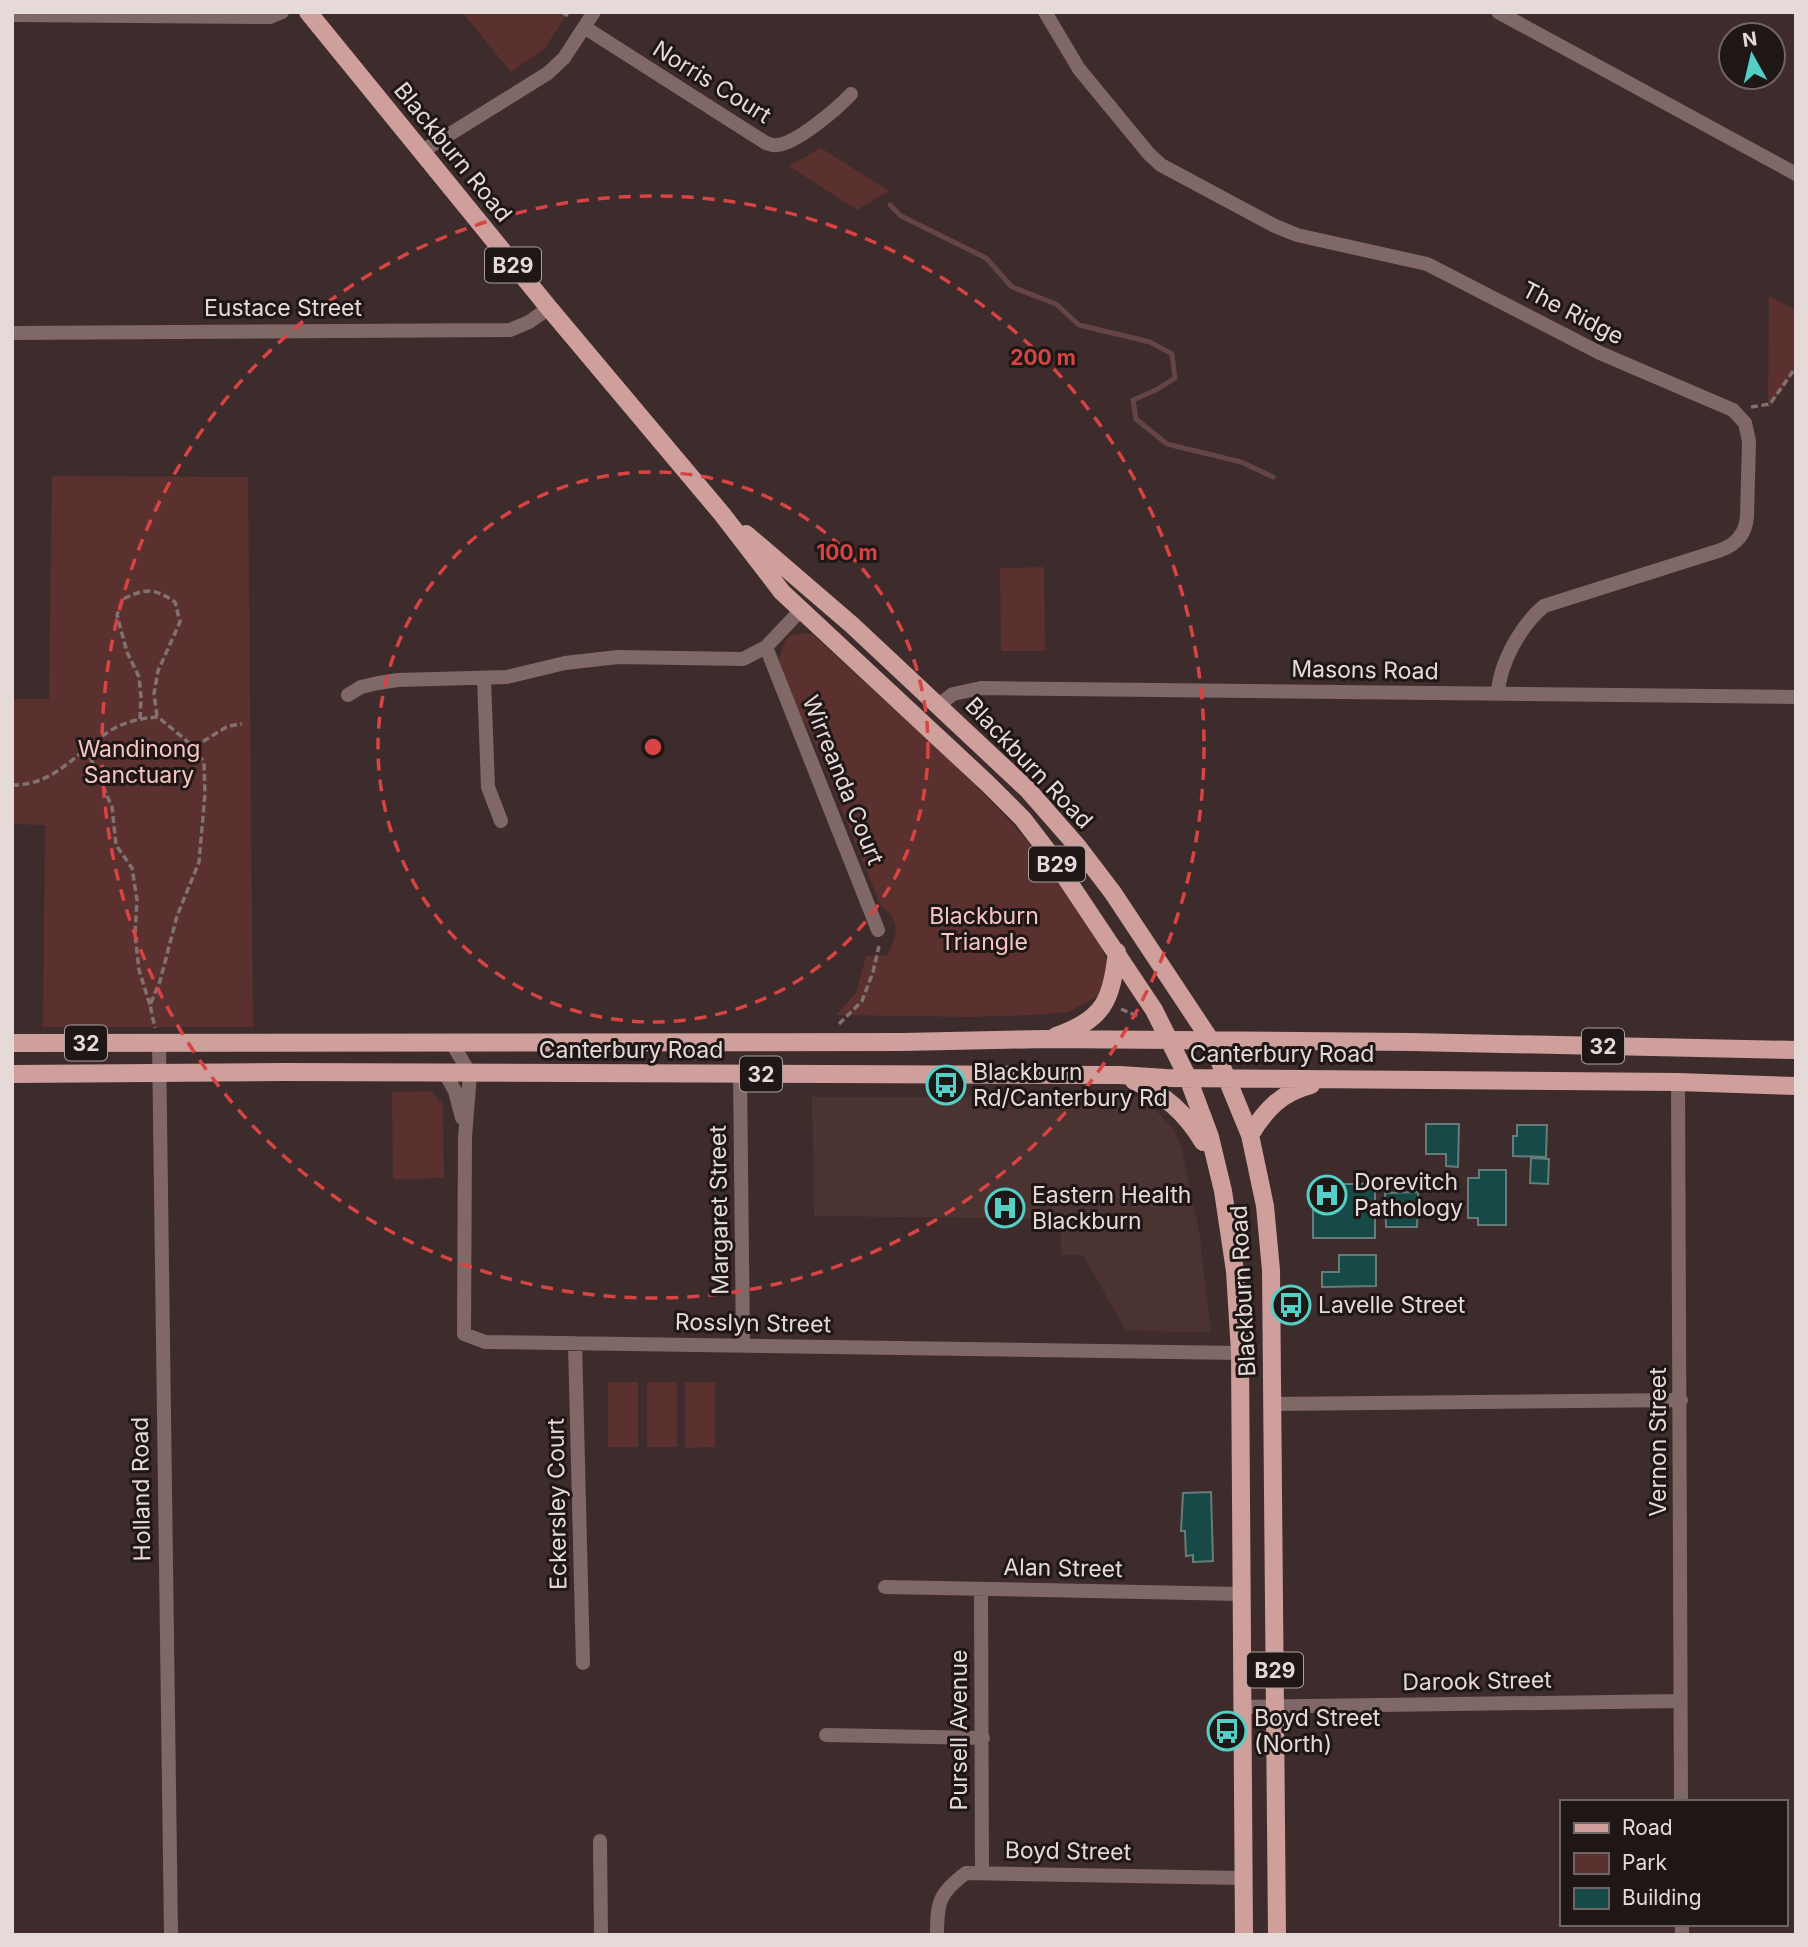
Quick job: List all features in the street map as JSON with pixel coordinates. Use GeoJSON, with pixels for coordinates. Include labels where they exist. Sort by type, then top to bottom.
{"type":"FeatureCollection","features":[{"type":"Feature","properties":{"kind":"main road","name":"Blackburn Road"},"geometry":{"type":"LineString","coordinates":[[308,12],[549,309],[722,514],[782,592],[1023,819],[1117,952],[1171,1040],[1188,1078],[1219,1170],[1235,1271],[1240,1353],[1244,1935]]}},
{"type":"Feature","properties":{"kind":"main road","name":"Blackburn Road"},"geometry":{"type":"LineString","coordinates":[[722,514],[816,592],[939,705],[1028,790],[1078,847],[1137,927],[1211,1041],[1250,1135],[1269,1238],[1277,1935]]}},
{"type":"Feature","properties":{"kind":"main road"},"geometry":{"type":"LineString","coordinates":[[800,611],[816,592]]}},
{"type":"Feature","properties":{"kind":"main road"},"geometry":{"type":"LineString","coordinates":[[852,625],[857,646],[872,677]]}},
{"type":"Feature","properties":{"kind":"main road"},"geometry":{"type":"LineString","coordinates":[[923,722],[939,705]]}},
{"type":"Feature","properties":{"kind":"main road"},"geometry":{"type":"LineString","coordinates":[[1046,1039],[1073,1030],[1102,1009],[1111,991],[1117,952]]}},
{"type":"Feature","properties":{"kind":"main road","name":"Canterbury Road"},"geometry":{"type":"LineString","coordinates":[[12,1043],[902,1042],[1046,1039],[1796,1049]]}},
{"type":"Feature","properties":{"kind":"main road","name":"Canterbury Road"},"geometry":{"type":"LineString","coordinates":[[12,1074],[1121,1075],[1227,1079],[1678,1082],[1796,1086]]}},
{"type":"Feature","properties":{"kind":"main road"},"geometry":{"type":"LineString","coordinates":[[1121,1075],[1153,1088],[1181,1113],[1194,1126],[1219,1170]]}},
{"type":"Feature","properties":{"kind":"main road"},"geometry":{"type":"LineString","coordinates":[[1250,1135],[1268,1109],[1294,1089],[1335,1079]]}},
{"type":"Feature","properties":{"kind":"street"},"geometry":{"type":"LineString","coordinates":[[12,15],[270,17],[282,12]]}},
{"type":"Feature","properties":{"kind":"street"},"geometry":{"type":"LineString","coordinates":[[421,152],[548,73],[564,58],[594,12]]}},
{"type":"Feature","properties":{"kind":"street","name":"The Ridge"},"geometry":{"type":"LineString","coordinates":[[1045,12],[1079,69],[1161,165],[1297,236],[1427,264],[1600,354],[1733,410]]}},
{"type":"Feature","properties":{"kind":"street"},"geometry":{"type":"LineString","coordinates":[[1498,12],[1796,174]]}},
{"type":"Feature","properties":{"kind":"street","name":"Norris Court"},"geometry":{"type":"LineString","coordinates":[[584,27],[766,143],[778,145],[790,141],[828,116],[851,94]]}},
{"type":"Feature","properties":{"kind":"street","name":"Eustace Street"},"geometry":{"type":"LineString","coordinates":[[12,333],[510,330],[549,309]]}},
{"type":"Feature","properties":{"kind":"street"},"geometry":{"type":"LineString","coordinates":[[1498,694],[1499,676],[1503,666],[1531,618],[1544,606],[1721,550],[1729,547],[1742,535],[1748,516],[1749,441],[1745,423],[1733,410]]}},
{"type":"Feature","properties":{"kind":"street"},"geometry":{"type":"LineString","coordinates":[[348,695],[361,687],[398,680],[484,679],[529,673],[565,663],[618,657],[743,659],[766,646],[800,611]]}},
{"type":"Feature","properties":{"kind":"street","name":"Wirreanda Court"},"geometry":{"type":"LineString","coordinates":[[766,646],[878,930]]}},
{"type":"Feature","properties":{"kind":"street"},"geometry":{"type":"LineString","coordinates":[[484,679],[488,788],[501,821]]}},
{"type":"Feature","properties":{"kind":"street","name":"Masons Road"},"geometry":{"type":"LineString","coordinates":[[939,705],[953,694],[981,688],[1796,697]]}},
{"type":"Feature","properties":{"kind":"street","name":"Holland Road"},"geometry":{"type":"LineString","coordinates":[[159,1043],[171,1935]]}},
{"type":"Feature","properties":{"kind":"street"},"geometry":{"type":"LineString","coordinates":[[453,1043],[470,1074]]}},
{"type":"Feature","properties":{"kind":"street","name":"Rosslyn Street"},"geometry":{"type":"LineString","coordinates":[[445,1073],[458,1099],[466,1137]]}},
{"type":"Feature","properties":{"kind":"street","name":"Rosslyn Street"},"geometry":{"type":"LineString","coordinates":[[470,1074],[466,1137],[464,1334],[485,1342],[1240,1353]]}},
{"type":"Feature","properties":{"kind":"street","name":"Margaret Street"},"geometry":{"type":"LineString","coordinates":[[740,1074],[743,1346]]}},
{"type":"Feature","properties":{"kind":"street","name":"Vernon Street"},"geometry":{"type":"LineString","coordinates":[[1678,1082],[1681,1800]]}},
{"type":"Feature","properties":{"kind":"street","name":"Eckersley Court"},"geometry":{"type":"LineString","coordinates":[[576,1343],[583,1663]]}},
{"type":"Feature","properties":{"kind":"street"},"geometry":{"type":"LineString","coordinates":[[1273,1404],[1681,1400]]}},
{"type":"Feature","properties":{"kind":"street","name":"Alan Street"},"geometry":{"type":"LineString","coordinates":[[885,1587],[1241,1594]]}},
{"type":"Feature","properties":{"kind":"street","name":"Pursell Avenue"},"geometry":{"type":"LineString","coordinates":[[981,1589],[982,1872]]}},
{"type":"Feature","properties":{"kind":"street","name":"Darook Street"},"geometry":{"type":"LineString","coordinates":[[1242,1707],[1680,1701]]}},
{"type":"Feature","properties":{"kind":"street"},"geometry":{"type":"LineString","coordinates":[[826,1735],[983,1738]]}},
{"type":"Feature","properties":{"kind":"street"},"geometry":{"type":"LineString","coordinates":[[600,1841],[601,1935]]}},
{"type":"Feature","properties":{"kind":"street","name":"Boyd Street"},"geometry":{"type":"LineString","coordinates":[[937,1935],[937,1908],[943,1894],[965,1873],[1243,1878]]}},
{"type":"Feature","properties":{"kind":"path"},"geometry":{"type":"LineString","coordinates":[[562,12],[570,17]]}},
{"type":"Feature","properties":{"kind":"path"},"geometry":{"type":"LineString","coordinates":[[1733,410],[1770,404],[1796,367]]}},
{"type":"Feature","properties":{"kind":"path"},"geometry":{"type":"LineString","coordinates":[[140,719],[139,677],[127,652],[117,615],[123,598],[139,591],[158,590],[175,601],[180,622],[158,671],[154,694],[158,717],[194,747],[204,763],[205,784],[199,862],[177,916],[160,981],[150,1005]]}},
{"type":"Feature","properties":{"kind":"path"},"geometry":{"type":"LineString","coordinates":[[12,785],[22,785],[61,772],[86,748],[117,727],[140,719],[158,717]]}},
{"type":"Feature","properties":{"kind":"path"},"geometry":{"type":"LineString","coordinates":[[194,747],[228,726],[242,723]]}},
{"type":"Feature","properties":{"kind":"path"},"geometry":{"type":"LineString","coordinates":[[86,748],[112,807],[116,845],[132,868],[137,900],[135,934],[139,970],[159,1043]]}},
{"type":"Feature","properties":{"kind":"path"},"geometry":{"type":"LineString","coordinates":[[850,1026],[838,1025],[862,1001],[879,948],[878,930]]}},
{"type":"Feature","properties":{"kind":"path"},"geometry":{"type":"LineString","coordinates":[[1113,1005],[1139,1016]]}},
{"type":"Feature","properties":{"kind":"shaded area","name":"Eastern Health Blackburn"},"geometry":{"type":"Polygon","coordinates":[[[812,1097],[1140,1097],[1174,1130],[1182,1149],[1199,1230],[1211,1332],[1126,1331],[1083,1255],[1061,1255],[1060,1219],[814,1216],[812,1097]]]}},
{"type":"Feature","properties":{"kind":"green space"},"geometry":{"type":"Polygon","coordinates":[[[462,12],[568,12],[545,48],[511,72],[462,12]]]}},
{"type":"Feature","properties":{"kind":"green space"},"geometry":{"type":"Polygon","coordinates":[[[821,148],[889,191],[857,210],[789,166],[821,148]]]}},
{"type":"Feature","properties":{"kind":"green space"},"geometry":{"type":"Polygon","coordinates":[[[1769,296],[1796,310],[1796,370],[1768,407],[1769,296]]]}},
{"type":"Feature","properties":{"kind":"green space","name":"Wandinong Sanctuary"},"geometry":{"type":"Polygon","coordinates":[[[52,476],[248,477],[253,1027],[43,1027],[45,825],[12,824],[12,699],[49,699],[52,476]]]}},
{"type":"Feature","properties":{"kind":"green space"},"geometry":{"type":"Polygon","coordinates":[[[1044,567],[1045,651],[1001,651],[1000,568],[1044,567]]]}},
{"type":"Feature","properties":{"kind":"green space","name":"Blackburn Triangle"},"geometry":{"type":"Polygon","coordinates":[[[812,634],[923,735],[977,787],[1038,854],[1102,947],[1108,965],[1101,994],[1068,1012],[1031,1015],[836,1015],[856,993],[866,956],[888,955],[896,927],[892,916],[880,904],[814,740],[779,675],[778,661],[785,641],[791,635],[812,634]]]}},
{"type":"Feature","properties":{"kind":"green space"},"geometry":{"type":"Polygon","coordinates":[[[430,1091],[443,1104],[444,1178],[393,1179],[392,1092],[430,1091]]]}},
{"type":"Feature","properties":{"kind":"green space"},"geometry":{"type":"Polygon","coordinates":[[[608,1382],[638,1382],[638,1447],[608,1447],[608,1382]]]}},
{"type":"Feature","properties":{"kind":"green space"},"geometry":{"type":"Polygon","coordinates":[[[647,1382],[677,1382],[677,1447],[647,1447],[647,1382]]]}},
{"type":"Feature","properties":{"kind":"green space"},"geometry":{"type":"Polygon","coordinates":[[[685,1382],[715,1382],[715,1447],[685,1448],[685,1382]]]}},
{"type":"Feature","properties":{"kind":"building"},"geometry":{"type":"Polygon","coordinates":[[[1426,1124],[1459,1124],[1458,1167],[1446,1166],[1446,1154],[1426,1154],[1426,1124]]]}},
{"type":"Feature","properties":{"kind":"building"},"geometry":{"type":"Polygon","coordinates":[[[1517,1125],[1547,1125],[1546,1157],[1513,1156],[1513,1136],[1517,1136],[1517,1125]]]}},
{"type":"Feature","properties":{"kind":"building"},"geometry":{"type":"Polygon","coordinates":[[[1531,1158],[1549,1159],[1548,1184],[1530,1183],[1531,1158]]]}},
{"type":"Feature","properties":{"kind":"building"},"geometry":{"type":"Polygon","coordinates":[[[1479,1170],[1506,1170],[1506,1225],[1478,1225],[1478,1218],[1468,1218],[1468,1178],[1479,1178],[1479,1170]]]}},
{"type":"Feature","properties":{"kind":"building"},"geometry":{"type":"Polygon","coordinates":[[[1313,1184],[1375,1184],[1375,1238],[1313,1238],[1313,1184]]]}},
{"type":"Feature","properties":{"kind":"building"},"geometry":{"type":"Polygon","coordinates":[[[1418,1192],[1417,1227],[1386,1227],[1385,1193],[1418,1192]]]}},
{"type":"Feature","properties":{"kind":"building"},"geometry":{"type":"Polygon","coordinates":[[[1339,1255],[1376,1255],[1376,1286],[1322,1287],[1322,1272],[1339,1272],[1339,1255]]]}},
{"type":"Feature","properties":{"kind":"building"},"geometry":{"type":"Polygon","coordinates":[[[1211,1492],[1213,1561],[1193,1562],[1193,1555],[1186,1556],[1185,1531],[1181,1531],[1183,1493],[1211,1492]]]}},
{"type":"Feature","properties":{"kind":"waterway"},"geometry":{"type":"LineString","coordinates":[[890,205],[901,216],[986,258],[1012,287],[1056,304],[1079,325],[1150,342],[1172,354],[1175,378],[1133,400],[1136,419],[1167,444],[1241,462],[1273,477]]}},
{"type":"Feature","properties":{"kind":"place","name":"Blackburn Rd/Canterbury Rd"},"geometry":{"type":"Point","coordinates":[946,1085]}},
{"type":"Feature","properties":{"kind":"place","name":"Dorevitch Pathology"},"geometry":{"type":"Point","coordinates":[1327,1195]}},
{"type":"Feature","properties":{"kind":"place","name":"Eastern Health Blackburn"},"geometry":{"type":"Point","coordinates":[1005,1208]}},
{"type":"Feature","properties":{"kind":"place","name":"Lavelle Street"},"geometry":{"type":"Point","coordinates":[1291,1305]}},
{"type":"Feature","properties":{"kind":"place","name":"Boyd Street (North)"},"geometry":{"type":"Point","coordinates":[1227,1731]}}]}
